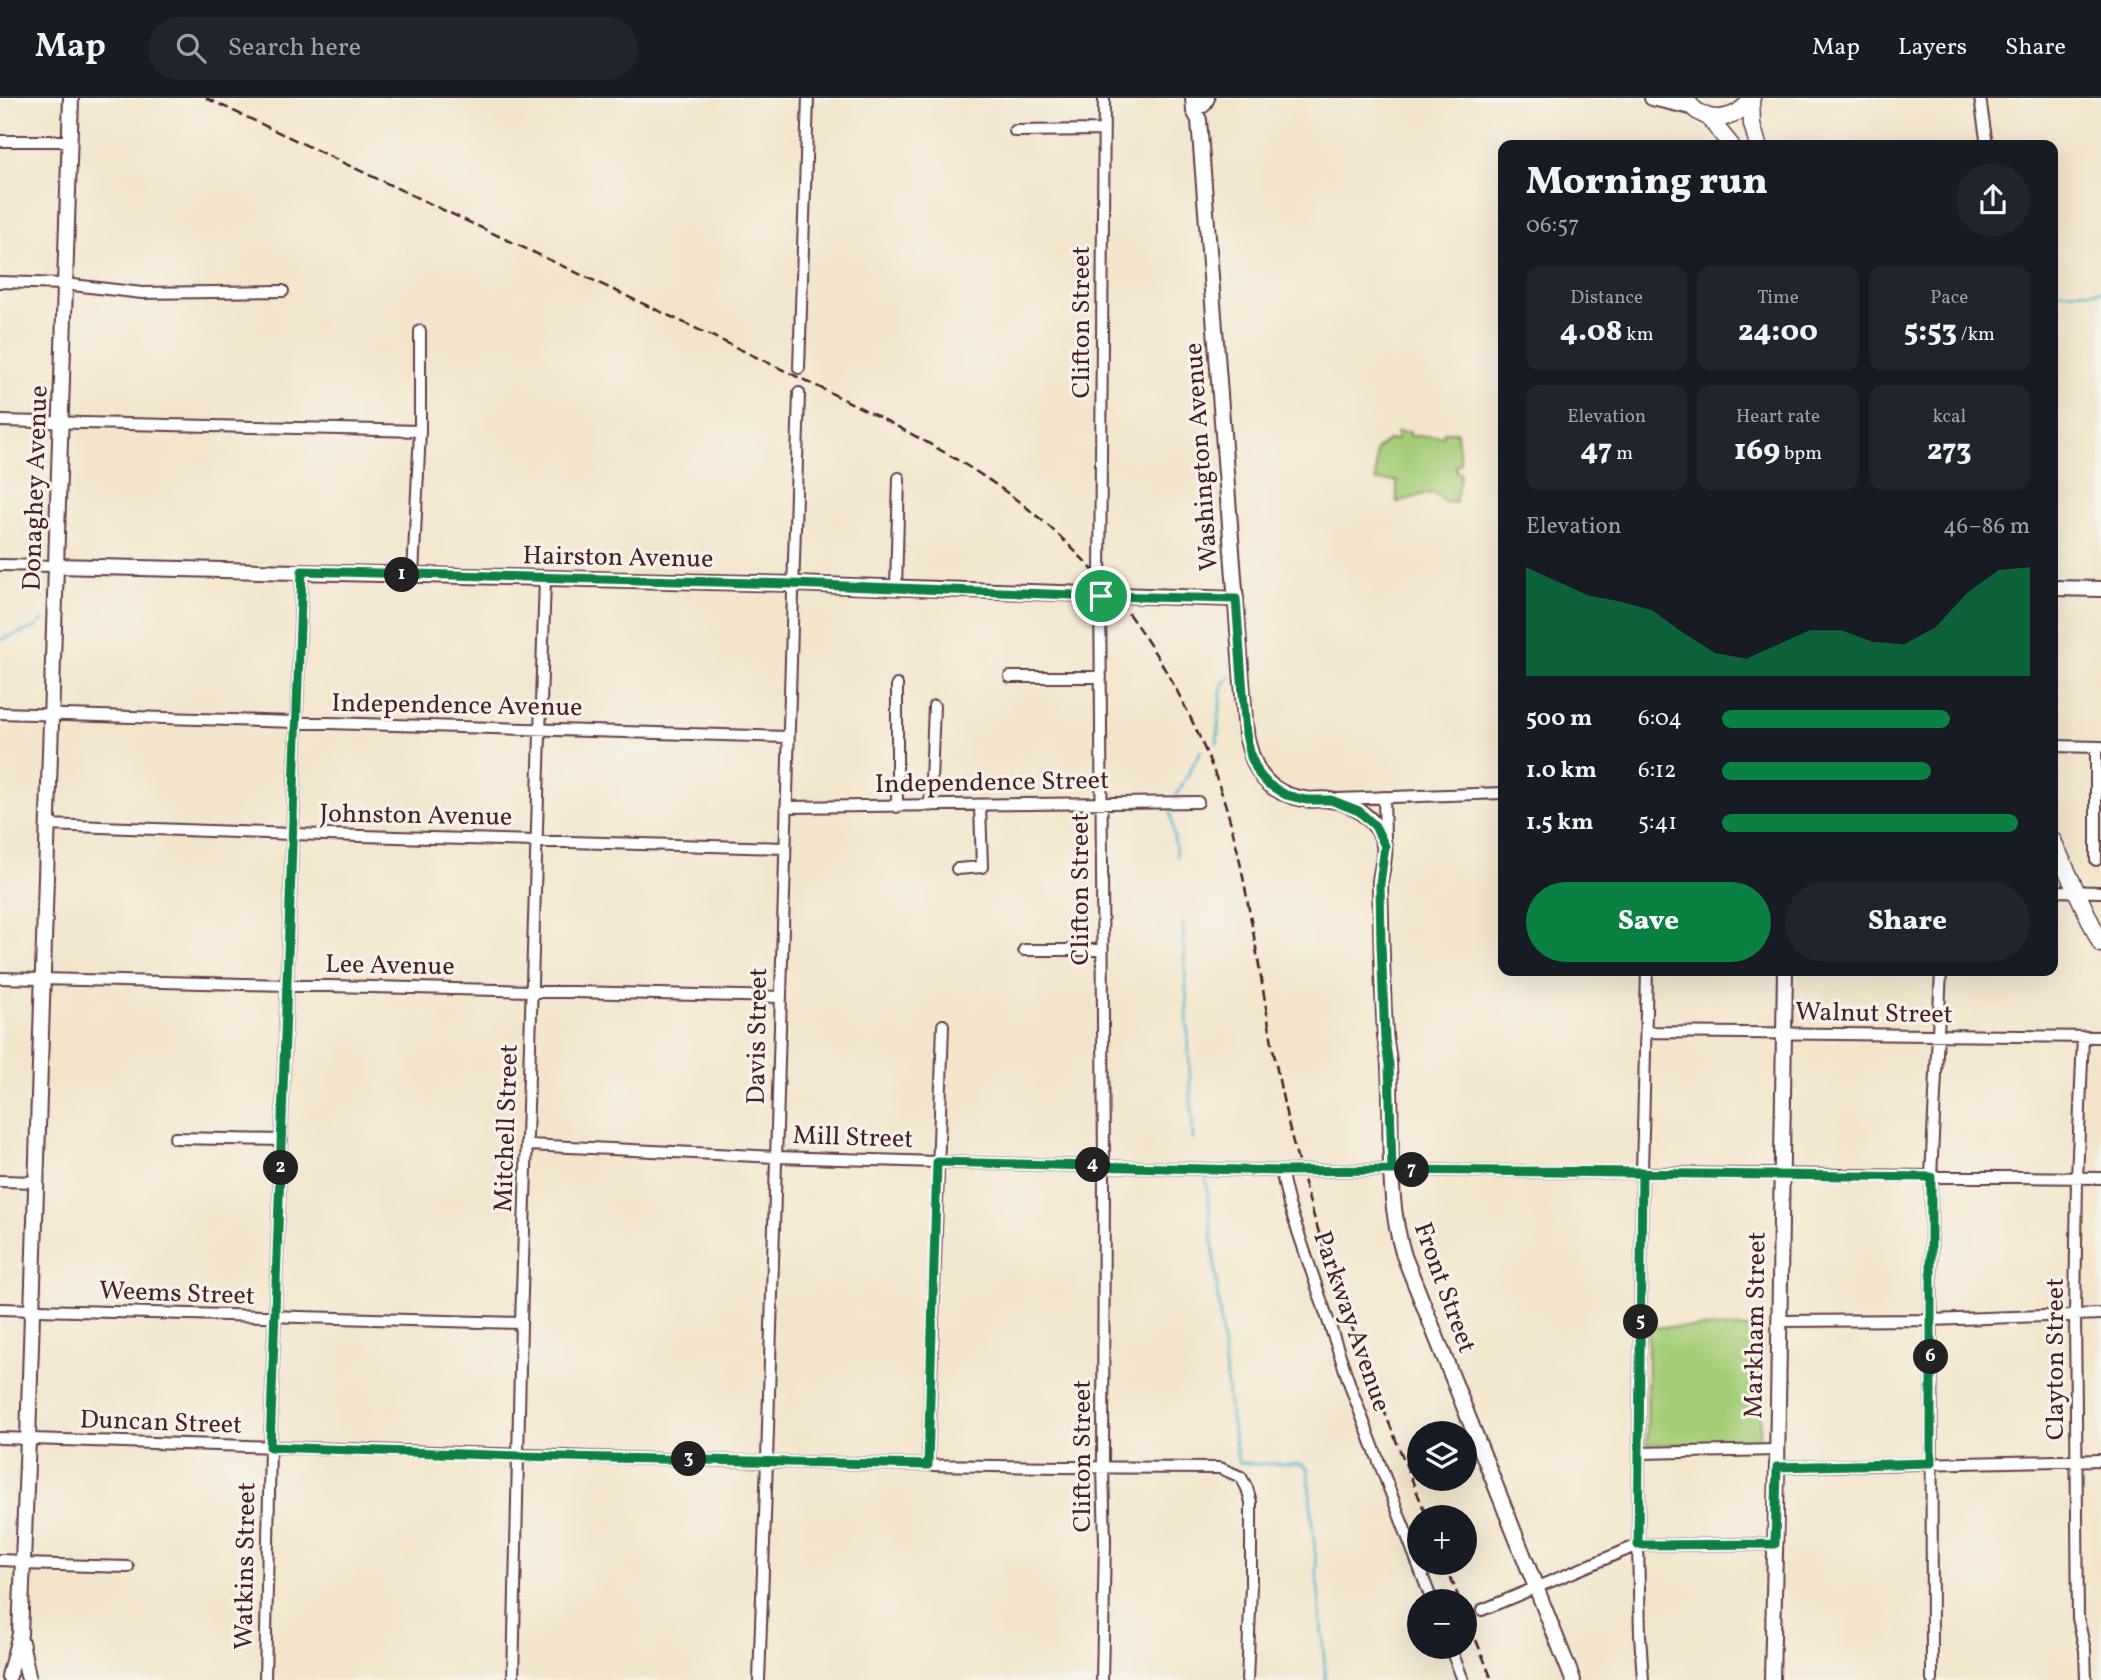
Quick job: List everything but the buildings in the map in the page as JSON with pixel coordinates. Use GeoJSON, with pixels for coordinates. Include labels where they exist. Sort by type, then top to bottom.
{"type":"FeatureCollection","features":[{"type":"Feature","properties":{"kind":"main road"},"geometry":{"type":"LineString","coordinates":[[1708,117],[1726,118],[1737,113],[1752,99]]}},
{"type":"Feature","properties":{"kind":"main road"},"geometry":{"type":"LineString","coordinates":[[1752,99],[1752,124],[1757,140]]}},
{"type":"Feature","properties":{"kind":"main road"},"geometry":{"type":"LineString","coordinates":[[1688,103],[1708,117],[1727,140]]}},
{"type":"Feature","properties":{"kind":"main road"},"geometry":{"type":"LineString","coordinates":[[2058,851],[2101,944]]}},
{"type":"Feature","properties":{"kind":"street","name":"Donaghey Avenue"},"geometry":{"type":"LineString","coordinates":[[30,1678],[20,1634],[33,1310],[41,978],[71,98]]}},
{"type":"Feature","properties":{"kind":"street"},"geometry":{"type":"LineString","coordinates":[[799,368],[808,98]]}},
{"type":"Feature","properties":{"kind":"street","name":"Clifton Street"},"geometry":{"type":"LineString","coordinates":[[1102,1680],[1105,1543],[1101,805],[1104,98]]}},
{"type":"Feature","properties":{"kind":"street"},"geometry":{"type":"LineString","coordinates":[[1652,98],[1688,103]]}},
{"type":"Feature","properties":{"kind":"street"},"geometry":{"type":"LineString","coordinates":[[1980,98],[1986,140]]}},
{"type":"Feature","properties":{"kind":"street","name":"Washington Avenue"},"geometry":{"type":"LineString","coordinates":[[1201,100],[1202,116],[1199,120],[1246,734],[1251,757],[1259,774],[1268,784],[1286,795],[1306,800],[1331,800]]}},
{"type":"Feature","properties":{"kind":"street"},"geometry":{"type":"LineString","coordinates":[[1015,131],[1104,130]]}},
{"type":"Feature","properties":{"kind":"street"},"geometry":{"type":"LineString","coordinates":[[0,141],[69,141]]}},
{"type":"Feature","properties":{"kind":"street"},"geometry":{"type":"LineString","coordinates":[[0,282],[64,284],[142,293],[283,291]]}},
{"type":"Feature","properties":{"kind":"street"},"geometry":{"type":"LineString","coordinates":[[413,575],[420,431],[421,331]]}},
{"type":"Feature","properties":{"kind":"street","name":"Davis Street"},"geometry":{"type":"LineString","coordinates":[[759,1680],[799,393]]}},
{"type":"Feature","properties":{"kind":"street"},"geometry":{"type":"LineString","coordinates":[[0,421],[420,431]]}},
{"type":"Feature","properties":{"kind":"street"},"geometry":{"type":"LineString","coordinates":[[896,588],[899,478]]}},
{"type":"Feature","properties":{"kind":"street","name":"Hairston Avenue"},"geometry":{"type":"LineString","coordinates":[[0,565],[792,584],[1236,599]]}},
{"type":"Feature","properties":{"kind":"street","name":"Watkins Street"},"geometry":{"type":"LineString","coordinates":[[265,1680],[270,1447],[302,571]]}},
{"type":"Feature","properties":{"kind":"street","name":"Mitchell Street"},"geometry":{"type":"LineString","coordinates":[[513,1680],[521,1323],[545,579]]}},
{"type":"Feature","properties":{"kind":"street"},"geometry":{"type":"LineString","coordinates":[[2058,589],[2101,589]]}},
{"type":"Feature","properties":{"kind":"street"},"geometry":{"type":"LineString","coordinates":[[1010,677],[1101,677]]}},
{"type":"Feature","properties":{"kind":"street"},"geometry":{"type":"LineString","coordinates":[[897,685],[897,807]]}},
{"type":"Feature","properties":{"kind":"street"},"geometry":{"type":"LineString","coordinates":[[930,806],[933,706]]}},
{"type":"Feature","properties":{"kind":"street","name":"Independence Avenue"},"geometry":{"type":"LineString","coordinates":[[0,713],[788,737]]}},
{"type":"Feature","properties":{"kind":"street"},"geometry":{"type":"LineString","coordinates":[[2058,746],[2099,747],[2095,860]]}},
{"type":"Feature","properties":{"kind":"street"},"geometry":{"type":"LineString","coordinates":[[1331,800],[1498,793]]}},
{"type":"Feature","properties":{"kind":"street","name":"Front Street"},"geometry":{"type":"LineString","coordinates":[[1384,797],[1385,846],[1380,895],[1385,1039],[1389,1065],[1392,1170],[1398,1235],[1404,1256],[1573,1680]]}},
{"type":"Feature","properties":{"kind":"street"},"geometry":{"type":"LineString","coordinates":[[1331,800],[1353,808],[1368,818],[1385,846]]}},
{"type":"Feature","properties":{"kind":"street","name":"Independence Street"},"geometry":{"type":"LineString","coordinates":[[786,807],[1198,802]]}},
{"type":"Feature","properties":{"kind":"street"},"geometry":{"type":"LineString","coordinates":[[957,869],[982,867],[979,806]]}},
{"type":"Feature","properties":{"kind":"street","name":"Johnston Avenue"},"geometry":{"type":"LineString","coordinates":[[47,825],[785,848]]}},
{"type":"Feature","properties":{"kind":"street"},"geometry":{"type":"LineString","coordinates":[[2058,891],[2101,892]]}},
{"type":"Feature","properties":{"kind":"street"},"geometry":{"type":"LineString","coordinates":[[1024,950],[1102,950]]}},
{"type":"Feature","properties":{"kind":"street"},"geometry":{"type":"LineString","coordinates":[[1643,1680],[1638,1545],[1647,976]]}},
{"type":"Feature","properties":{"kind":"street","name":"Markham Street"},"geometry":{"type":"LineString","coordinates":[[1772,1680],[1785,976]]}},
{"type":"Feature","properties":{"kind":"street"},"geometry":{"type":"LineString","coordinates":[[1932,1680],[1931,1177],[1941,976]]}},
{"type":"Feature","properties":{"kind":"street","name":"Lee Avenue"},"geometry":{"type":"LineString","coordinates":[[0,978],[779,998]]}},
{"type":"Feature","properties":{"kind":"street"},"geometry":{"type":"LineString","coordinates":[[928,1465],[943,1025]]}},
{"type":"Feature","properties":{"kind":"street","name":"Walnut Street"},"geometry":{"type":"LineString","coordinates":[[1646,1032],[2101,1037]]}},
{"type":"Feature","properties":{"kind":"street","name":"Clayton Street"},"geometry":{"type":"LineString","coordinates":[[2083,1037],[2075,1315],[2078,1618],[2085,1653],[2086,1680]]}},
{"type":"Feature","properties":{"kind":"street"},"geometry":{"type":"LineString","coordinates":[[175,1138],[282,1140]]}},
{"type":"Feature","properties":{"kind":"street","name":"Mill Street"},"geometry":{"type":"LineString","coordinates":[[528,1145],[776,1157],[1281,1171],[2101,1178]]}},
{"type":"Feature","properties":{"kind":"street","name":"Parkway Avenue"},"geometry":{"type":"LineString","coordinates":[[1281,1171],[1289,1205],[1354,1395],[1427,1589]]}},
{"type":"Feature","properties":{"kind":"street"},"geometry":{"type":"LineString","coordinates":[[0,1181],[37,1182]]}},
{"type":"Feature","properties":{"kind":"street","name":"Weems Street"},"geometry":{"type":"LineString","coordinates":[[0,1309],[521,1323]]}},
{"type":"Feature","properties":{"kind":"street"},"geometry":{"type":"LineString","coordinates":[[1779,1321],[1930,1320],[2101,1314]]}},
{"type":"Feature","properties":{"kind":"street","name":"Duncan Street"},"geometry":{"type":"LineString","coordinates":[[0,1438],[518,1456],[1220,1468],[1241,1477],[1251,1502],[1247,1680]]}},
{"type":"Feature","properties":{"kind":"street"},"geometry":{"type":"LineString","coordinates":[[1640,1452],[1777,1450]]}},
{"type":"Feature","properties":{"kind":"street"},"geometry":{"type":"LineString","coordinates":[[1777,1467],[2101,1460]]}},
{"type":"Feature","properties":{"kind":"street"},"geometry":{"type":"LineString","coordinates":[[1482,1610],[1638,1545],[1775,1544]]}},
{"type":"Feature","properties":{"kind":"street"},"geometry":{"type":"LineString","coordinates":[[0,1560],[128,1567]]}},
{"type":"Feature","properties":{"kind":"street","name":"Donaghey Avenue"},"geometry":{"type":"LineString","coordinates":[[5,1679],[20,1634]]}},
{"type":"Feature","properties":{"kind":"street"},"geometry":{"type":"LineString","coordinates":[[1455,1659],[1463,1680]]}},
{"type":"Feature","properties":{"kind":"street"},"geometry":{"type":"LineString","coordinates":[[5,1679],[22,1674],[30,1678]]}},
{"type":"Feature","properties":{"kind":"green space"},"geometry":{"type":"Polygon","coordinates":[[[1397,432],[1410,432],[1410,436],[1443,436],[1444,432],[1457,432],[1460,464],[1456,464],[1456,471],[1460,472],[1456,503],[1444,502],[1433,494],[1397,502],[1397,481],[1376,481],[1376,450],[1388,440],[1397,440],[1397,432]]]}},
{"type":"Feature","properties":{"kind":"green space"},"geometry":{"type":"Polygon","coordinates":[[[1648,1327],[1762,1328],[1760,1444],[1647,1444],[1648,1327]]]}},
{"type":"Feature","properties":{"kind":"waterway"},"geometry":{"type":"LineString","coordinates":[[2058,292],[2101,291]]}},
{"type":"Feature","properties":{"kind":"waterway"},"geometry":{"type":"LineString","coordinates":[[0,640],[35,628],[42,621]]}},
{"type":"Feature","properties":{"kind":"waterway"},"geometry":{"type":"LineString","coordinates":[[1217,743],[1221,692],[1223,684],[1230,677]]}},
{"type":"Feature","properties":{"kind":"waterway"},"geometry":{"type":"LineString","coordinates":[[1176,795],[1201,751]]}},
{"type":"Feature","properties":{"kind":"waterway"},"geometry":{"type":"LineString","coordinates":[[1170,810],[1177,857]]}},
{"type":"Feature","properties":{"kind":"waterway"},"geometry":{"type":"LineString","coordinates":[[1183,924],[1193,1140]]}},
{"type":"Feature","properties":{"kind":"waterway"},"geometry":{"type":"LineString","coordinates":[[1206,1177],[1229,1406],[1238,1462],[1302,1464],[1308,1470],[1326,1680]]}},
{"type":"Feature","properties":{"kind":"railway"},"geometry":{"type":"LineString","coordinates":[[206,98],[758,358],[915,436],[1010,495],[1062,538],[1090,567],[1115,596],[1160,661],[1196,730],[1218,784],[1238,852],[1281,1092],[1309,1201],[1356,1338],[1422,1505]]}},
{"type":"Feature","properties":{"kind":"railway"},"geometry":{"type":"LineString","coordinates":[[1450,1575],[1455,1589]]}},
{"type":"Feature","properties":{"kind":"railway"},"geometry":{"type":"LineString","coordinates":[[1477,1642],[1492,1680]]}},
{"type":"Feature","properties":{"kind":"route"},"geometry":{"type":"LineString","coordinates":[[1101,596],[792,584],[302,571],[270,1447],[518,1456],[928,1465],[937,1162],[1281,1171],[1642,1172],[1638,1545],[1775,1544],[1777,1467],[1931,1463],[1931,1177],[1642,1172],[1392,1170],[1381,943],[1380,884],[1385,846],[1377,830],[1368,818],[1353,808],[1331,800],[1306,800],[1286,795],[1268,784],[1259,774],[1251,757],[1246,734],[1236,599],[1101,596]]}}]}
